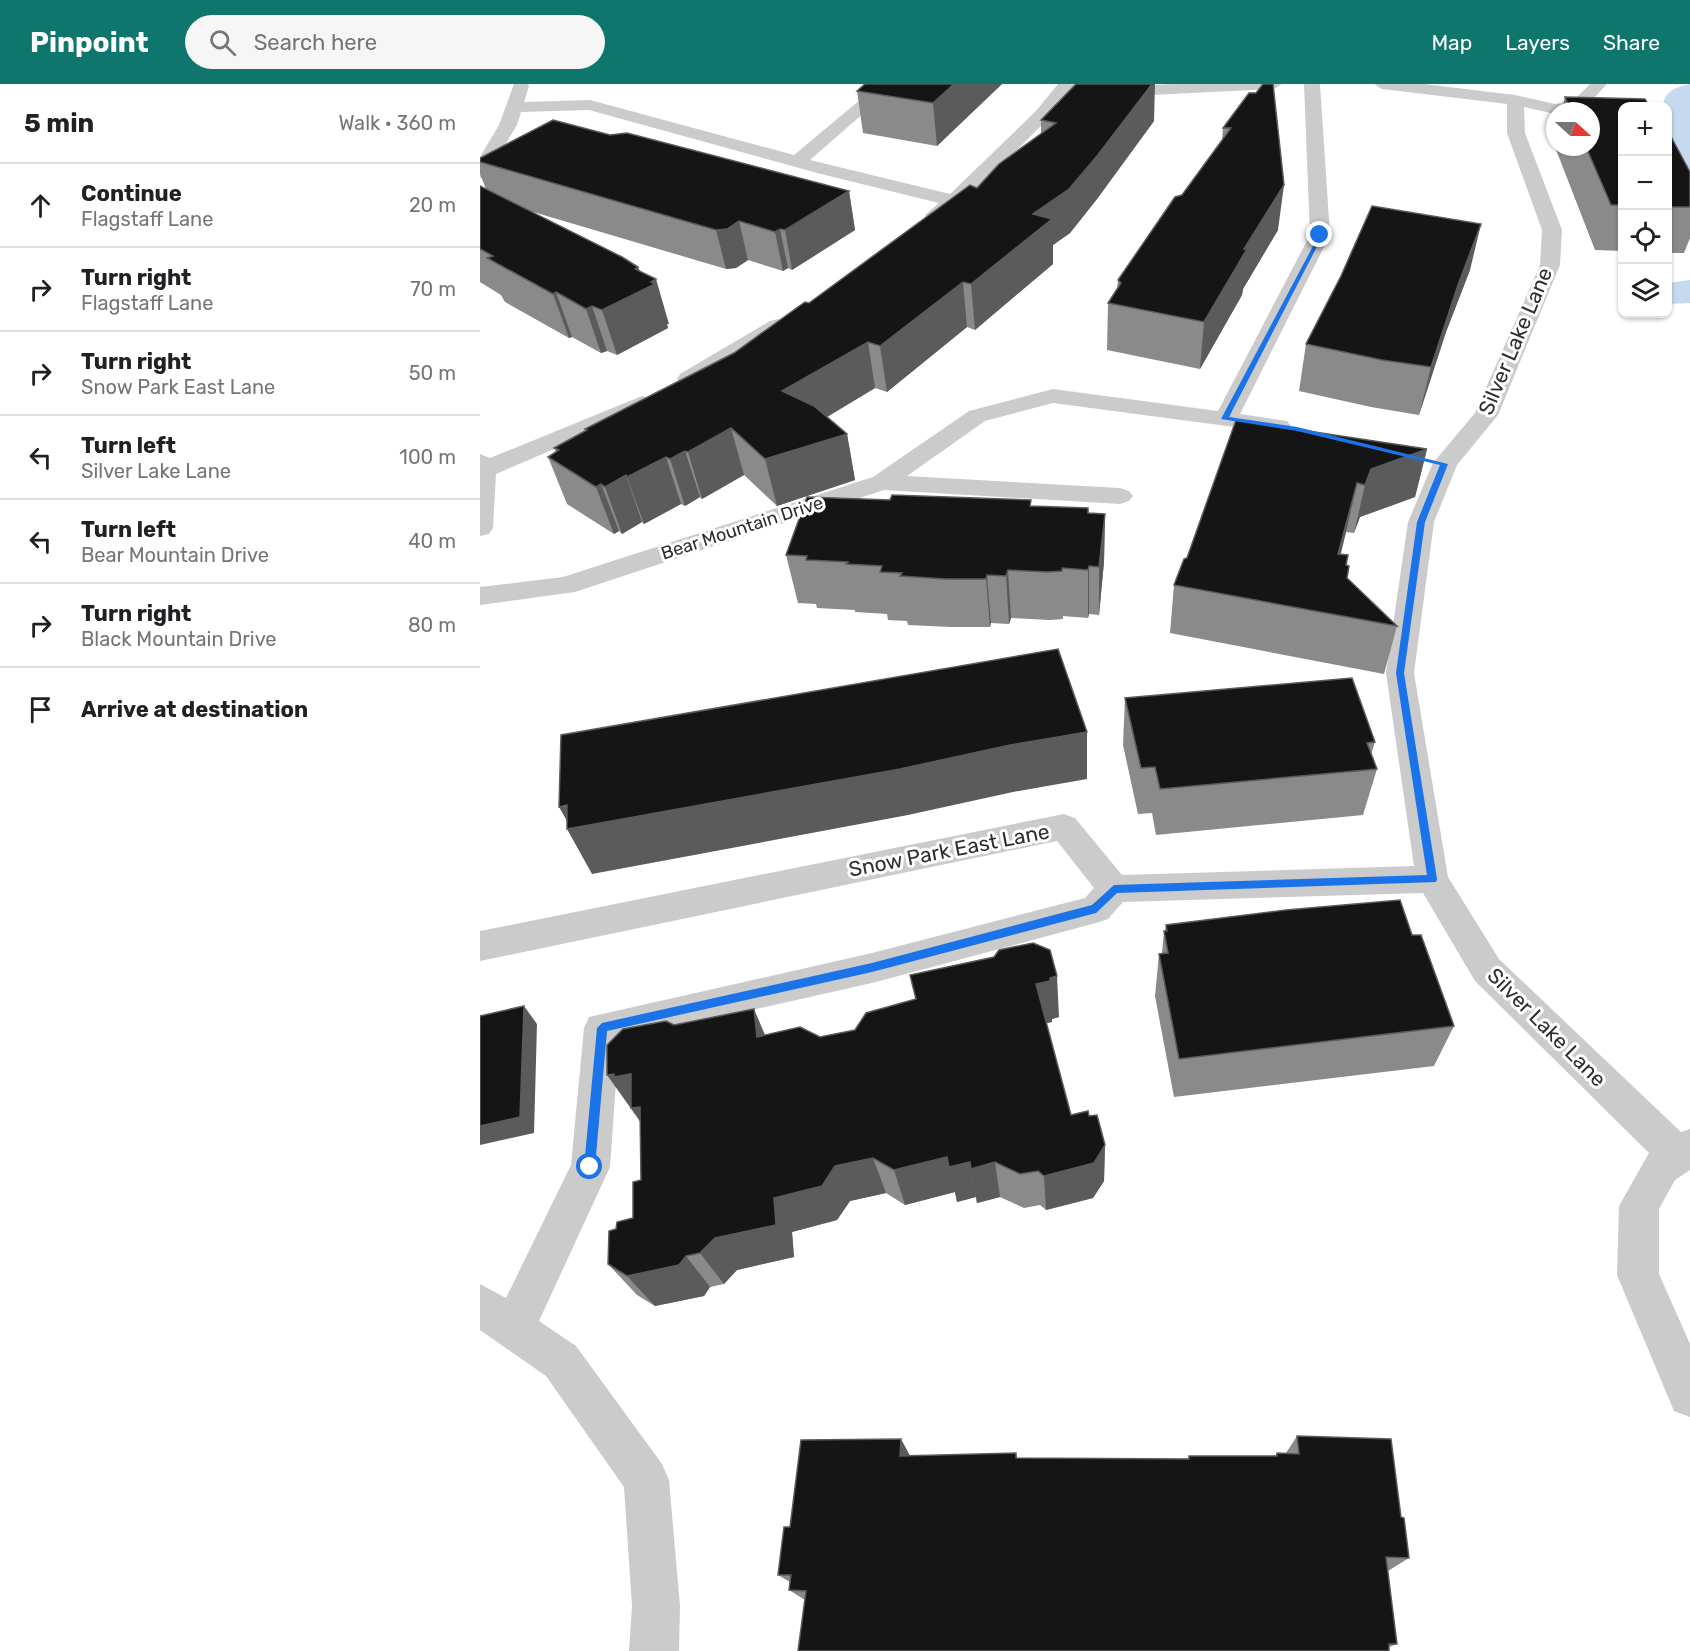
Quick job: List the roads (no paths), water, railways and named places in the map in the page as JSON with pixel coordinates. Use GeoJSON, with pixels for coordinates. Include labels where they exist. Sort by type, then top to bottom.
{"type":"FeatureCollection","features":[{"type":"Feature","properties":{"kind":"street"},"geometry":{"type":"LineString","coordinates":[[480,172],[508,125],[521,84]]}},
{"type":"Feature","properties":{"kind":"street"},"geometry":{"type":"LineString","coordinates":[[799,160],[890,84]]}},
{"type":"Feature","properties":{"kind":"street"},"geometry":{"type":"LineString","coordinates":[[917,229],[954,201],[1041,116],[1065,87],[1093,91],[1144,92],[1274,84]]}},
{"type":"Feature","properties":{"kind":"street"},"geometry":{"type":"LineString","coordinates":[[1225,419],[1320,235],[1312,84]]}},
{"type":"Feature","properties":{"kind":"street"},"geometry":{"type":"LineString","coordinates":[[1382,84],[1515,100],[1555,109],[1577,106],[1599,84]]}},
{"type":"Feature","properties":{"kind":"street","name":"Silver Lake Lane"},"geometry":{"type":"LineString","coordinates":[[1515,100],[1516,133],[1551,230],[1550,265],[1486,415],[1433,461],[1421,522],[1400,673],[1432,879],[1487,970],[1684,1151]]}},
{"type":"Feature","properties":{"kind":"street"},"geometry":{"type":"LineString","coordinates":[[514,106],[590,105],[954,201]]}},
{"type":"Feature","properties":{"kind":"street"},"geometry":{"type":"LineString","coordinates":[[659,144],[685,130]]}},
{"type":"Feature","properties":{"kind":"street"},"geometry":{"type":"LineString","coordinates":[[859,195],[884,183]]}},
{"type":"Feature","properties":{"kind":"street"},"geometry":{"type":"LineString","coordinates":[[480,528],[482,466],[669,391],[794,316]]}},
{"type":"Feature","properties":{"kind":"street","name":"Bear Mountain Drive"},"geometry":{"type":"LineString","coordinates":[[480,596],[565,586],[882,482],[977,416],[1053,396],[1297,429]]}},
{"type":"Feature","properties":{"kind":"street"},"geometry":{"type":"LineString","coordinates":[[882,482],[1120,496]]}},
{"type":"Feature","properties":{"kind":"street","name":"Snow Park East Lane"},"geometry":{"type":"LineString","coordinates":[[480,946],[1064,827],[1114,889]]}},
{"type":"Feature","properties":{"kind":"street"},"geometry":{"type":"LineString","coordinates":[[654,1651],[656,1606],[646,1480],[561,1361],[497,1316],[590,1167],[602,1028],[872,968],[1096,909],[1114,889],[1432,879]]}},
{"type":"Feature","properties":{"kind":"street"},"geometry":{"type":"LineString","coordinates":[[1684,1151],[1661,1167],[1639,1206],[1638,1275],[1690,1395]]}},
{"type":"Feature","properties":{"kind":"water"},"geometry":{"type":"Polygon","coordinates":[[[1690,84],[1690,171],[1672,142],[1672,102],[1664,102],[1669,93],[1676,88],[1690,84]]]}},
{"type":"Feature","properties":{"kind":"water"},"geometry":{"type":"Polygon","coordinates":[[[1690,280],[1690,303],[1672,304],[1672,282],[1690,280]]]}}]}
